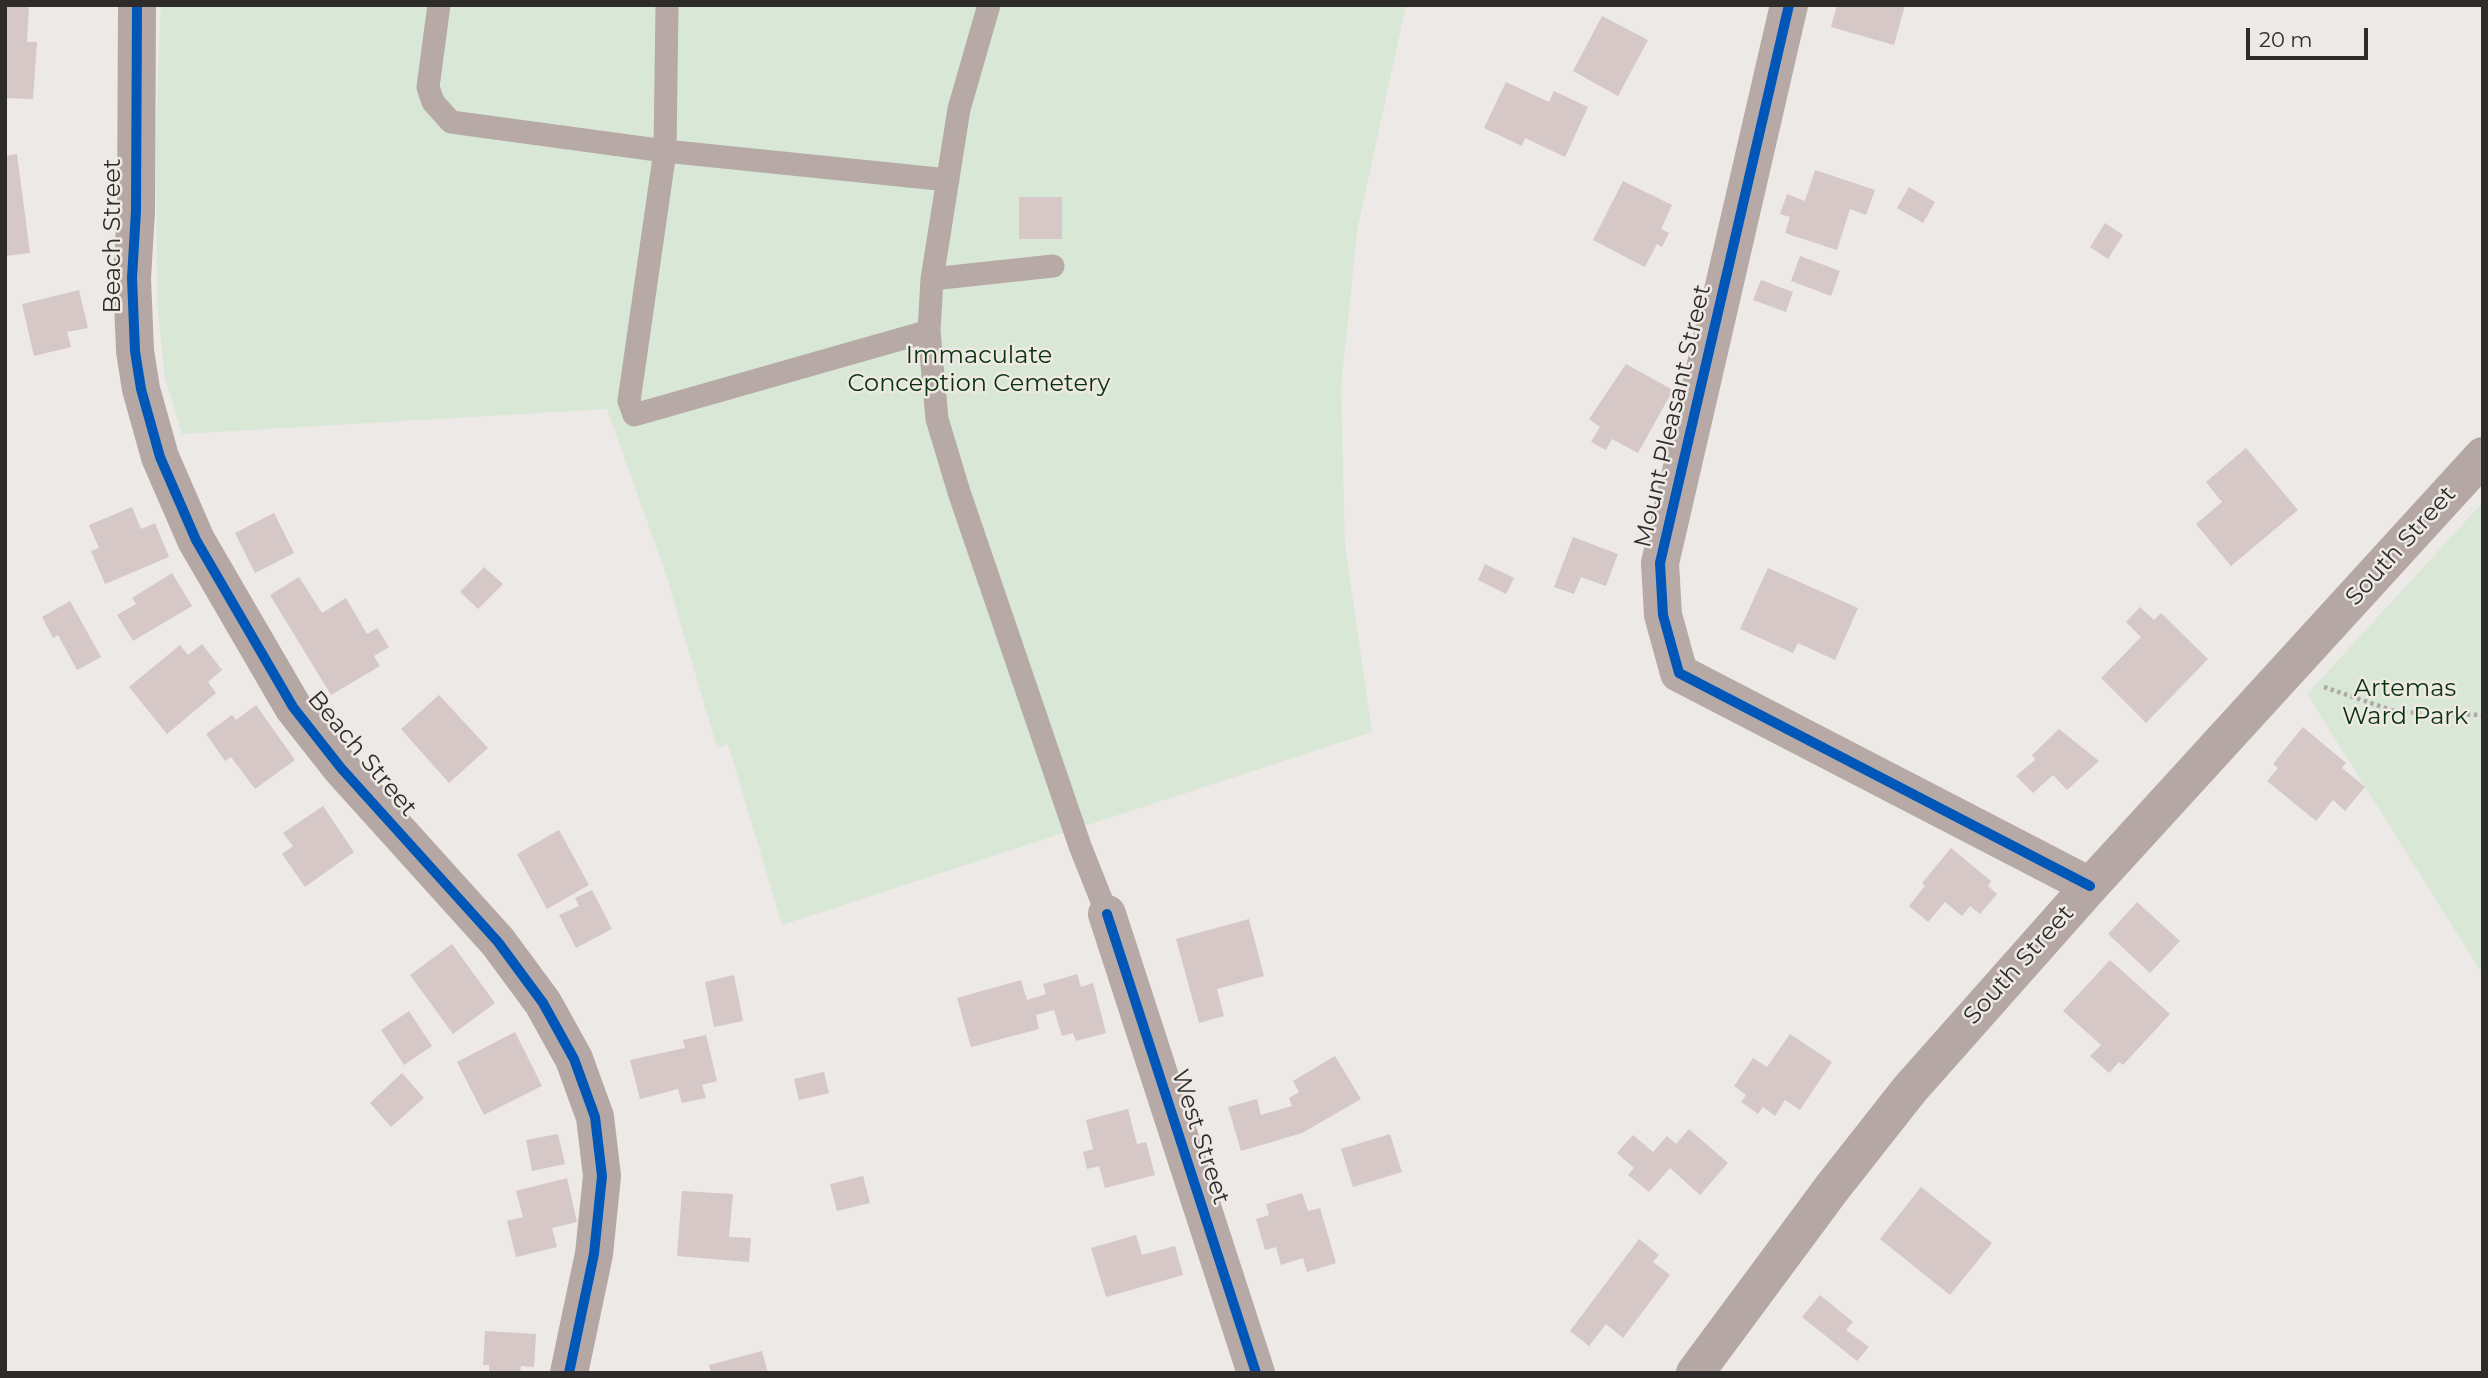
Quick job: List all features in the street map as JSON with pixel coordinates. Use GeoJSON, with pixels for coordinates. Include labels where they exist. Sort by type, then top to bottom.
{"type":"FeatureCollection","features":[{"type":"Feature","properties":{"kind":"street","name":"Beach Street"},"geometry":{"type":"LineString","coordinates":[[137,5],[134,152],[136,211],[132,278],[135,351],[141,389],[160,457],[195,540],[293,707],[341,768],[498,942],[543,1003],[574,1059],[594,1117],[601,1176],[594,1254],[569,1373]]}},
{"type":"Feature","properties":{"kind":"street","name":"Mount Pleasant Street"},"geometry":{"type":"LineString","coordinates":[[1789,5],[1660,563],[1663,615],[1679,673],[2090,886]]}},
{"type":"Feature","properties":{"kind":"street","name":"South Street"},"geometry":{"type":"LineString","coordinates":[[1695,1373],[1910,1089],[2090,886],[2483,456]]}},
{"type":"Feature","properties":{"kind":"street","name":"West Street"},"geometry":{"type":"LineString","coordinates":[[1107,914],[1256,1373]]}},
{"type":"Feature","properties":{"kind":"lane"},"geometry":{"type":"LineString","coordinates":[[439,5],[428,87],[433,102],[452,122],[666,151],[948,180]]}},
{"type":"Feature","properties":{"kind":"lane"},"geometry":{"type":"LineString","coordinates":[[667,5],[666,151],[629,401],[635,415],[929,331]]}},
{"type":"Feature","properties":{"kind":"lane"},"geometry":{"type":"LineString","coordinates":[[989,5],[959,109],[932,279],[929,331],[937,419],[959,492],[1075,834],[1107,914]]}},
{"type":"Feature","properties":{"kind":"lane"},"geometry":{"type":"LineString","coordinates":[[932,279],[1053,266]]}},
{"type":"Feature","properties":{"kind":"path"},"geometry":{"type":"LineString","coordinates":[[2298,659],[2327,690],[2397,712],[2483,715]]}},
{"type":"Feature","properties":{"kind":"green space","name":"Immaculate Conception Cemetery"},"geometry":{"type":"Polygon","coordinates":[[[161,5],[1406,5],[1357,231],[1341,388],[1345,545],[1372,732],[782,925],[728,744],[717,748],[667,577],[607,409],[182,434],[165,378],[157,302],[156,131],[161,5]]]}},
{"type":"Feature","properties":{"kind":"green space","name":"Artemas Ward Park"},"geometry":{"type":"Polygon","coordinates":[[[2483,502],[2483,975],[2307,694],[2483,502]]]}},
{"type":"Feature","properties":{"kind":"building"},"geometry":{"type":"Polygon","coordinates":[[[5,5],[29,5],[27,42],[37,42],[33,99],[5,98],[5,5]]]}},
{"type":"Feature","properties":{"kind":"building"},"geometry":{"type":"Polygon","coordinates":[[[1837,5],[1905,5],[1894,45],[1831,27],[1837,5]]]}},
{"type":"Feature","properties":{"kind":"building"},"geometry":{"type":"Polygon","coordinates":[[[1602,16],[1648,40],[1618,96],[1573,71],[1602,16]]]}},
{"type":"Feature","properties":{"kind":"building"},"geometry":{"type":"Polygon","coordinates":[[[1506,82],[1549,102],[1554,91],[1588,107],[1565,157],[1525,138],[1522,146],[1484,128],[1506,82]]]}},
{"type":"Feature","properties":{"kind":"building"},"geometry":{"type":"Polygon","coordinates":[[[17,154],[30,253],[5,256],[5,156],[17,154]]]}},
{"type":"Feature","properties":{"kind":"building"},"geometry":{"type":"Polygon","coordinates":[[[1815,170],[1875,190],[1866,215],[1850,209],[1837,250],[1785,233],[1790,217],[1780,214],[1787,194],[1805,201],[1815,170]]]}},
{"type":"Feature","properties":{"kind":"building"},"geometry":{"type":"Polygon","coordinates":[[[1623,181],[1672,205],[1661,229],[1669,233],[1662,247],[1657,244],[1645,267],[1593,240],[1623,181]]]}},
{"type":"Feature","properties":{"kind":"building"},"geometry":{"type":"Polygon","coordinates":[[[1909,187],[1935,202],[1923,223],[1897,208],[1909,187]]]}},
{"type":"Feature","properties":{"kind":"building"},"geometry":{"type":"Polygon","coordinates":[[[1019,197],[1062,197],[1062,239],[1019,239],[1019,197]]]}},
{"type":"Feature","properties":{"kind":"building"},"geometry":{"type":"Polygon","coordinates":[[[2105,223],[2123,235],[2108,259],[2090,247],[2105,223]]]}},
{"type":"Feature","properties":{"kind":"building"},"geometry":{"type":"Polygon","coordinates":[[[1800,256],[1840,271],[1831,296],[1791,281],[1800,256]]]}},
{"type":"Feature","properties":{"kind":"building"},"geometry":{"type":"Polygon","coordinates":[[[1761,280],[1793,292],[1786,312],[1753,300],[1761,280]]]}},
{"type":"Feature","properties":{"kind":"building"},"geometry":{"type":"Polygon","coordinates":[[[79,290],[88,328],[67,332],[71,347],[34,356],[22,304],[79,290]]]}},
{"type":"Feature","properties":{"kind":"building"},"geometry":{"type":"Polygon","coordinates":[[[1626,364],[1673,390],[1638,453],[1612,439],[1606,450],[1591,442],[1600,427],[1589,419],[1626,364]]]}},
{"type":"Feature","properties":{"kind":"building"},"geometry":{"type":"Polygon","coordinates":[[[2246,448],[2298,510],[2231,566],[2196,524],[2222,502],[2206,482],[2246,448]]]}},
{"type":"Feature","properties":{"kind":"building"},"geometry":{"type":"Polygon","coordinates":[[[132,507],[141,529],[155,523],[169,557],[105,584],[91,551],[99,548],[89,525],[132,507]]]}},
{"type":"Feature","properties":{"kind":"building"},"geometry":{"type":"Polygon","coordinates":[[[274,513],[294,553],[255,573],[235,533],[274,513]]]}},
{"type":"Feature","properties":{"kind":"building"},"geometry":{"type":"Polygon","coordinates":[[[1573,537],[1618,554],[1606,586],[1581,577],[1574,594],[1554,587],[1573,537]]]}},
{"type":"Feature","properties":{"kind":"building"},"geometry":{"type":"Polygon","coordinates":[[[1485,564],[1514,578],[1506,594],[1478,580],[1485,564]]]}},
{"type":"Feature","properties":{"kind":"building"},"geometry":{"type":"Polygon","coordinates":[[[484,567],[503,584],[478,609],[460,592],[484,567]]]}},
{"type":"Feature","properties":{"kind":"building"},"geometry":{"type":"Polygon","coordinates":[[[1768,568],[1858,608],[1835,660],[1798,643],[1793,653],[1740,629],[1768,568]]]}},
{"type":"Feature","properties":{"kind":"building"},"geometry":{"type":"Polygon","coordinates":[[[172,573],[192,606],[133,641],[117,615],[136,604],[132,598],[172,573]]]}},
{"type":"Feature","properties":{"kind":"building"},"geometry":{"type":"Polygon","coordinates":[[[299,577],[322,613],[346,598],[367,634],[377,628],[389,647],[374,656],[380,666],[331,695],[270,595],[299,577]]]}},
{"type":"Feature","properties":{"kind":"building"},"geometry":{"type":"Polygon","coordinates":[[[70,601],[101,657],[77,670],[58,635],[53,638],[42,617],[70,601]]]}},
{"type":"Feature","properties":{"kind":"building"},"geometry":{"type":"Polygon","coordinates":[[[2140,607],[2154,620],[2161,613],[2208,659],[2146,723],[2101,678],[2141,637],[2126,622],[2140,607]]]}},
{"type":"Feature","properties":{"kind":"building"},"geometry":{"type":"Polygon","coordinates":[[[202,644],[222,670],[208,682],[216,693],[167,734],[129,687],[180,645],[188,655],[202,644]]]}},
{"type":"Feature","properties":{"kind":"building"},"geometry":{"type":"Polygon","coordinates":[[[439,695],[488,748],[449,783],[401,729],[439,695]]]}},
{"type":"Feature","properties":{"kind":"building"},"geometry":{"type":"Polygon","coordinates":[[[256,705],[295,760],[255,789],[231,757],[225,761],[206,734],[232,715],[236,720],[256,705]]]}},
{"type":"Feature","properties":{"kind":"building"},"geometry":{"type":"Polygon","coordinates":[[[2303,727],[2346,763],[2342,768],[2365,787],[2345,811],[2333,800],[2316,821],[2267,781],[2278,768],[2273,764],[2303,727]]]}},
{"type":"Feature","properties":{"kind":"building"},"geometry":{"type":"Polygon","coordinates":[[[2059,729],[2099,761],[2067,790],[2053,775],[2033,793],[2016,776],[2035,760],[2032,755],[2059,729]]]}},
{"type":"Feature","properties":{"kind":"building"},"geometry":{"type":"Polygon","coordinates":[[[323,806],[354,852],[305,887],[282,854],[293,846],[283,833],[323,806]]]}},
{"type":"Feature","properties":{"kind":"building"},"geometry":{"type":"Polygon","coordinates":[[[559,830],[589,885],[547,909],[517,854],[559,830]]]}},
{"type":"Feature","properties":{"kind":"building"},"geometry":{"type":"Polygon","coordinates":[[[1951,848],[1991,881],[1988,886],[1997,894],[1980,914],[1970,906],[1962,916],[1945,902],[1928,922],[1909,906],[1925,886],[1922,883],[1951,848]]]}},
{"type":"Feature","properties":{"kind":"building"},"geometry":{"type":"Polygon","coordinates":[[[592,890],[612,929],[576,948],[559,915],[579,906],[575,898],[592,890]]]}},
{"type":"Feature","properties":{"kind":"building"},"geometry":{"type":"Polygon","coordinates":[[[2137,902],[2180,941],[2150,973],[2108,934],[2137,902]]]}},
{"type":"Feature","properties":{"kind":"building"},"geometry":{"type":"Polygon","coordinates":[[[1249,919],[1264,976],[1217,989],[1224,1016],[1199,1023],[1176,939],[1249,919]]]}},
{"type":"Feature","properties":{"kind":"building"},"geometry":{"type":"Polygon","coordinates":[[[452,944],[495,1003],[453,1034],[410,975],[452,944]]]}},
{"type":"Feature","properties":{"kind":"building"},"geometry":{"type":"Polygon","coordinates":[[[2110,960],[2170,1014],[2123,1065],[2119,1062],[2109,1073],[2090,1056],[2101,1045],[2063,1011],[2110,960]]]}},
{"type":"Feature","properties":{"kind":"building"},"geometry":{"type":"Polygon","coordinates":[[[1077,974],[1081,987],[1093,983],[1106,1033],[1076,1041],[1073,1033],[1062,1036],[1054,1010],[1036,1015],[1039,1029],[971,1047],[957,998],[1021,980],[1027,1000],[1046,994],[1043,984],[1077,974]]]}},
{"type":"Feature","properties":{"kind":"building"},"geometry":{"type":"Polygon","coordinates":[[[734,975],[743,1021],[714,1027],[705,982],[734,975]]]}},
{"type":"Feature","properties":{"kind":"building"},"geometry":{"type":"Polygon","coordinates":[[[409,1011],[432,1046],[404,1065],[381,1030],[409,1011]]]}},
{"type":"Feature","properties":{"kind":"building"},"geometry":{"type":"Polygon","coordinates":[[[515,1032],[542,1086],[484,1115],[457,1062],[515,1032]]]}},
{"type":"Feature","properties":{"kind":"building"},"geometry":{"type":"Polygon","coordinates":[[[1790,1034],[1832,1062],[1800,1110],[1785,1100],[1775,1116],[1763,1107],[1758,1114],[1741,1102],[1746,1095],[1734,1086],[1753,1058],[1767,1067],[1790,1034]]]}},
{"type":"Feature","properties":{"kind":"building"},"geometry":{"type":"Polygon","coordinates":[[[706,1035],[717,1081],[702,1085],[706,1098],[682,1103],[678,1089],[640,1099],[630,1060],[685,1048],[683,1040],[706,1035]]]}},
{"type":"Feature","properties":{"kind":"building"},"geometry":{"type":"Polygon","coordinates":[[[1335,1056],[1361,1099],[1302,1133],[1241,1151],[1228,1107],[1257,1099],[1261,1115],[1292,1106],[1289,1098],[1299,1092],[1293,1081],[1335,1056]]]}},
{"type":"Feature","properties":{"kind":"building"},"geometry":{"type":"Polygon","coordinates":[[[824,1072],[829,1093],[799,1100],[794,1079],[824,1072]]]}},
{"type":"Feature","properties":{"kind":"building"},"geometry":{"type":"Polygon","coordinates":[[[402,1073],[424,1098],[391,1127],[370,1103],[402,1073]]]}},
{"type":"Feature","properties":{"kind":"building"},"geometry":{"type":"Polygon","coordinates":[[[1128,1109],[1137,1144],[1146,1142],[1155,1175],[1105,1188],[1099,1166],[1087,1169],[1083,1152],[1093,1149],[1086,1120],[1128,1109]]]}},
{"type":"Feature","properties":{"kind":"building"},"geometry":{"type":"Polygon","coordinates":[[[1689,1129],[1728,1163],[1700,1195],[1670,1168],[1649,1192],[1628,1175],[1634,1168],[1617,1153],[1633,1135],[1653,1152],[1667,1136],[1676,1144],[1689,1129]]]}},
{"type":"Feature","properties":{"kind":"building"},"geometry":{"type":"Polygon","coordinates":[[[558,1134],[565,1164],[532,1171],[526,1140],[558,1134]]]}},
{"type":"Feature","properties":{"kind":"building"},"geometry":{"type":"Polygon","coordinates":[[[1390,1134],[1402,1172],[1353,1187],[1341,1149],[1390,1134]]]}},
{"type":"Feature","properties":{"kind":"building"},"geometry":{"type":"Polygon","coordinates":[[[863,1176],[870,1203],[837,1211],[830,1184],[863,1176]]]}},
{"type":"Feature","properties":{"kind":"building"},"geometry":{"type":"Polygon","coordinates":[[[567,1178],[577,1222],[552,1228],[557,1247],[516,1257],[507,1221],[523,1217],[516,1191],[567,1178]]]}},
{"type":"Feature","properties":{"kind":"building"},"geometry":{"type":"Polygon","coordinates":[[[1921,1187],[1992,1243],[1950,1295],[1880,1239],[1921,1187]]]}},
{"type":"Feature","properties":{"kind":"building"},"geometry":{"type":"Polygon","coordinates":[[[682,1191],[733,1194],[729,1237],[751,1238],[749,1262],[677,1256],[682,1191]]]}},
{"type":"Feature","properties":{"kind":"building"},"geometry":{"type":"Polygon","coordinates":[[[1302,1193],[1308,1211],[1320,1208],[1336,1263],[1307,1272],[1303,1258],[1281,1265],[1276,1247],[1265,1250],[1256,1219],[1269,1215],[1266,1204],[1302,1193]]]}},
{"type":"Feature","properties":{"kind":"building"},"geometry":{"type":"Polygon","coordinates":[[[1136,1235],[1142,1255],[1175,1246],[1183,1275],[1106,1297],[1091,1248],[1136,1235]]]}},
{"type":"Feature","properties":{"kind":"building"},"geometry":{"type":"Polygon","coordinates":[[[1639,1239],[1659,1255],[1653,1262],[1670,1275],[1623,1338],[1606,1324],[1589,1346],[1570,1331],[1639,1239]]]}},
{"type":"Feature","properties":{"kind":"building"},"geometry":{"type":"Polygon","coordinates":[[[1820,1295],[1853,1322],[1846,1330],[1869,1347],[1857,1361],[1802,1317],[1820,1295]]]}},
{"type":"Feature","properties":{"kind":"building"},"geometry":{"type":"Polygon","coordinates":[[[485,1331],[536,1334],[534,1367],[521,1366],[520,1373],[489,1373],[489,1365],[483,1365],[485,1331]]]}},
{"type":"Feature","properties":{"kind":"building"},"geometry":{"type":"Polygon","coordinates":[[[762,1351],[768,1373],[711,1373],[709,1365],[762,1351]]]}},
{"type":"Feature","properties":{"kind":"cycle path"},"geometry":{"type":"LineString","coordinates":[[137,5],[136,211],[132,278],[135,351],[141,389],[160,457],[196,540],[293,707],[341,768],[498,942],[543,1003],[574,1059],[595,1117],[602,1176],[594,1254],[569,1373]]}},
{"type":"Feature","properties":{"kind":"cycle path"},"geometry":{"type":"LineString","coordinates":[[1789,5],[1660,563],[1663,615],[1679,673],[2090,886]]}},
{"type":"Feature","properties":{"kind":"cycle path"},"geometry":{"type":"LineString","coordinates":[[1107,914],[1256,1373]]}}]}
